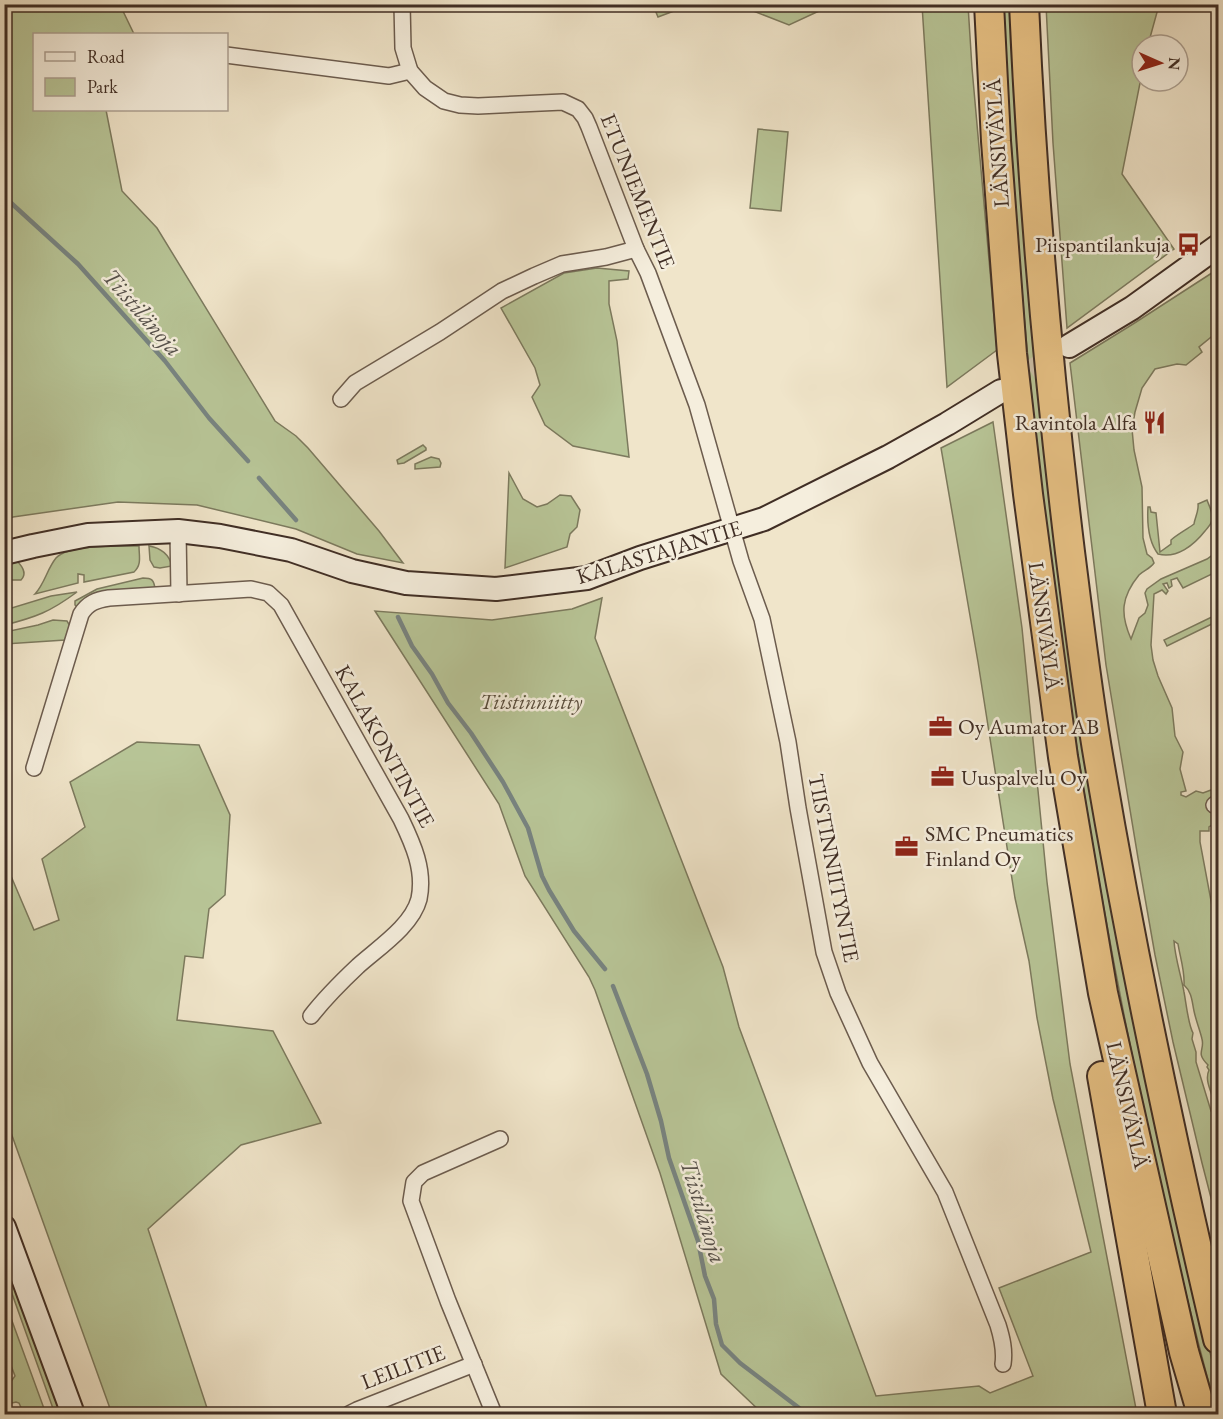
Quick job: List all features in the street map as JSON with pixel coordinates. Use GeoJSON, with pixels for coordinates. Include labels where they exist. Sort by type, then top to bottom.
{"type":"FeatureCollection","features":[{"type":"Feature","properties":{"kind":"highway","name":"LÄNSIVÄYLÄ"},"geometry":{"type":"LineString","coordinates":[[989,4],[996,141],[1012,354],[1063,757],[1103,993],[1184,1352],[1202,1414]]}},
{"type":"Feature","properties":{"kind":"highway","name":"LÄNSIVÄYLÄ"},"geometry":{"type":"LineString","coordinates":[[1024,4],[1036,219],[1052,395],[1098,758],[1160,1082],[1218,1340]]}},
{"type":"Feature","properties":{"kind":"highway"},"geometry":{"type":"LineString","coordinates":[[1103,993],[1101,1068],[1162,1414]]}},
{"type":"Feature","properties":{"kind":"highway"},"geometry":{"type":"LineString","coordinates":[[1160,1082],[1196,1181],[1218,1258]]}},
{"type":"Feature","properties":{"kind":"main road"},"geometry":{"type":"LineString","coordinates":[[1069,346],[1132,308],[1218,246]]}},
{"type":"Feature","properties":{"kind":"main road","name":"KALASTAJANTIE"},"geometry":{"type":"LineString","coordinates":[[4,553],[88,535],[178,531],[233,538],[291,550],[352,571],[406,583],[496,589],[588,578],[640,558],[764,519],[868,468],[1001,391]]}},
{"type":"Feature","properties":{"kind":"main road"},"geometry":{"type":"LineString","coordinates":[[4,1227],[72,1414]]}},
{"type":"Feature","properties":{"kind":"street"},"geometry":{"type":"LineString","coordinates":[[228,55],[389,76],[410,71],[403,48],[402,4]]}},
{"type":"Feature","properties":{"kind":"street","name":"ETUNIEMENTIE"},"geometry":{"type":"LineString","coordinates":[[410,71],[426,88],[444,101],[460,105],[562,102],[578,109],[585,118],[636,249],[648,273],[697,405],[732,529]]}},
{"type":"Feature","properties":{"kind":"street"},"geometry":{"type":"LineString","coordinates":[[341,399],[355,383],[440,332],[502,291],[562,264],[636,249]]}},
{"type":"Feature","properties":{"kind":"street","name":"TIISTINNIITYNTIE"},"geometry":{"type":"LineString","coordinates":[[732,529],[762,619],[779,693],[824,952],[838,993],[870,1063],[945,1192],[998,1325],[1003,1342],[1003,1364]]}},
{"type":"Feature","properties":{"kind":"street"},"geometry":{"type":"LineString","coordinates":[[178,531],[179,594]]}},
{"type":"Feature","properties":{"kind":"street","name":"KALAKONTINTIE"},"geometry":{"type":"LineString","coordinates":[[34,768],[81,614],[95,601],[109,598],[251,589],[268,593],[280,604],[401,819],[413,843],[419,864],[418,900],[410,918],[327,996],[311,1016]]}},
{"type":"Feature","properties":{"kind":"street"},"geometry":{"type":"LineString","coordinates":[[494,1414],[414,1211],[411,1192],[414,1182],[423,1173],[500,1139]]}},
{"type":"Feature","properties":{"kind":"street","name":"LEILITIE"},"geometry":{"type":"LineString","coordinates":[[349,1414],[474,1364]]}},
{"type":"Feature","properties":{"kind":"green space"},"geometry":{"type":"Polygon","coordinates":[[[5,4],[120,5],[134,33],[33,33],[33,111],[106,111],[122,191],[157,228],[275,421],[308,448],[379,531],[403,563],[357,554],[296,529],[197,505],[118,502],[5,520],[5,4]]]}},
{"type":"Feature","properties":{"kind":"green space"},"geometry":{"type":"Polygon","coordinates":[[[653,5],[690,5],[658,17],[653,5]]]}},
{"type":"Feature","properties":{"kind":"green space"},"geometry":{"type":"Polygon","coordinates":[[[738,5],[832,5],[789,25],[738,5]]]}},
{"type":"Feature","properties":{"kind":"green space"},"geometry":{"type":"Polygon","coordinates":[[[922,5],[968,5],[997,350],[947,387],[922,5]]]}},
{"type":"Feature","properties":{"kind":"green space"},"geometry":{"type":"Polygon","coordinates":[[[1003,5],[1013,5],[1024,201],[1190,1271],[1218,1385],[1218,1414],[1187,1297],[1133,1061],[1089,823],[1070,703],[1039,463],[1027,348],[1013,176],[1003,5]]]}},
{"type":"Feature","properties":{"kind":"green space"},"geometry":{"type":"Polygon","coordinates":[[[1046,5],[1159,5],[1151,33],[1130,33],[1130,93],[1138,93],[1122,174],[1174,249],[1067,328],[1053,143],[1046,5]]]}},
{"type":"Feature","properties":{"kind":"green space"},"geometry":{"type":"Polygon","coordinates":[[[758,129],[788,132],[781,211],[750,208],[758,129]]]}},
{"type":"Feature","properties":{"kind":"green space"},"geometry":{"type":"Polygon","coordinates":[[[597,268],[629,271],[628,279],[609,281],[609,304],[617,341],[629,457],[573,446],[545,425],[532,397],[540,385],[535,368],[501,308],[564,273],[597,268]]]}},
{"type":"Feature","properties":{"kind":"green space"},"geometry":{"type":"Polygon","coordinates":[[[1218,269],[1216,333],[1199,347],[1202,352],[1186,365],[1177,364],[1155,369],[1142,388],[1135,412],[1132,429],[1142,487],[1143,538],[1147,554],[1154,563],[1133,583],[1126,598],[1124,614],[1131,639],[1139,618],[1145,613],[1148,605],[1145,593],[1147,589],[1161,579],[1207,559],[1218,551],[1218,568],[1212,574],[1183,588],[1177,578],[1171,580],[1172,586],[1169,588],[1167,583],[1163,584],[1168,591],[1166,594],[1162,590],[1154,594],[1151,645],[1158,676],[1172,708],[1175,736],[1183,752],[1180,769],[1186,791],[1181,792],[1181,795],[1186,797],[1196,791],[1203,793],[1211,790],[1218,805],[1218,821],[1209,827],[1209,831],[1200,831],[1200,842],[1218,938],[1218,1225],[1173,1042],[1138,858],[1106,665],[1070,363],[1218,269]],[[1174,941],[1188,1019],[1193,1033],[1196,1062],[1211,1111],[1214,1110],[1214,1105],[1208,1080],[1209,1070],[1201,1054],[1203,1043],[1191,997],[1184,985],[1178,944],[1174,941]]]}},
{"type":"Feature","properties":{"kind":"green space","name":"Tiistinniitty"},"geometry":{"type":"Polygon","coordinates":[[[993,422],[1022,628],[1047,882],[1070,1064],[1137,1414],[763,1414],[721,1374],[660,1173],[589,977],[525,876],[499,804],[375,611],[492,620],[572,609],[602,598],[595,638],[723,967],[739,1027],[876,1396],[979,1386],[990,1393],[1033,1376],[999,1288],[1091,1252],[1053,1099],[1037,1018],[941,448],[993,422]]]}},
{"type":"Feature","properties":{"kind":"green space"},"geometry":{"type":"Polygon","coordinates":[[[423,445],[426,450],[398,464],[397,460],[423,445]]]}},
{"type":"Feature","properties":{"kind":"green space"},"geometry":{"type":"Polygon","coordinates":[[[431,457],[439,459],[440,467],[415,469],[415,464],[431,457]]]}},
{"type":"Feature","properties":{"kind":"green space"},"geometry":{"type":"Polygon","coordinates":[[[509,473],[523,499],[537,507],[547,504],[560,495],[571,496],[580,510],[577,527],[570,534],[567,547],[505,568],[509,473]]]}},
{"type":"Feature","properties":{"kind":"green space"},"geometry":{"type":"Polygon","coordinates":[[[1207,500],[1212,521],[1201,536],[1178,553],[1158,554],[1149,532],[1148,507],[1151,512],[1156,513],[1160,552],[1171,544],[1171,540],[1194,524],[1198,504],[1207,500]]]}},
{"type":"Feature","properties":{"kind":"green space"},"geometry":{"type":"Polygon","coordinates":[[[139,546],[139,563],[134,572],[84,582],[84,575],[78,574],[78,583],[35,594],[53,562],[62,553],[83,548],[139,546]]]}},
{"type":"Feature","properties":{"kind":"green space"},"geometry":{"type":"Polygon","coordinates":[[[149,546],[164,552],[172,566],[154,567],[150,560],[149,546]]]}},
{"type":"Feature","properties":{"kind":"green space"},"geometry":{"type":"Polygon","coordinates":[[[4,561],[19,563],[24,573],[21,580],[5,580],[4,561]]]}},
{"type":"Feature","properties":{"kind":"green space"},"geometry":{"type":"Polygon","coordinates":[[[143,578],[152,580],[155,589],[99,593],[87,597],[77,607],[75,605],[75,601],[97,589],[143,578]]]}},
{"type":"Feature","properties":{"kind":"green space"},"geometry":{"type":"Polygon","coordinates":[[[77,592],[42,613],[5,625],[5,610],[51,596],[77,592]]]}},
{"type":"Feature","properties":{"kind":"green space"},"geometry":{"type":"Polygon","coordinates":[[[1218,614],[1218,621],[1167,646],[1164,640],[1218,614]]]}},
{"type":"Feature","properties":{"kind":"green space"},"geometry":{"type":"Polygon","coordinates":[[[53,620],[67,621],[70,626],[65,640],[5,644],[5,632],[53,620]]]}},
{"type":"Feature","properties":{"kind":"green space"},"geometry":{"type":"Polygon","coordinates":[[[137,742],[199,745],[230,815],[225,895],[209,909],[203,958],[185,956],[177,1020],[273,1031],[321,1123],[241,1145],[148,1229],[209,1414],[112,1414],[5,1116],[5,862],[34,930],[59,920],[42,859],[85,827],[70,782],[137,742]]]}},
{"type":"Feature","properties":{"kind":"green space"},"geometry":{"type":"Polygon","coordinates":[[[5,1255],[62,1414],[55,1414],[5,1274],[5,1255]]]}},
{"type":"Feature","properties":{"kind":"green space"},"geometry":{"type":"Polygon","coordinates":[[[4,1299],[46,1414],[23,1412],[19,1403],[8,1404],[6,1400],[10,1394],[5,1384],[10,1383],[15,1376],[5,1350],[4,1299]]]}},
{"type":"Feature","properties":{"kind":"waterway","name":"Tiistilänoja"},"geometry":{"type":"LineString","coordinates":[[4,192],[10,202],[78,264],[165,361],[209,418],[248,461]]}},
{"type":"Feature","properties":{"kind":"waterway","name":"Tiistilänoja"},"geometry":{"type":"LineString","coordinates":[[259,478],[296,520]]}},
{"type":"Feature","properties":{"kind":"waterway","name":"Tiistilänoja"},"geometry":{"type":"LineString","coordinates":[[398,617],[412,646],[432,674],[448,703],[503,782],[528,828],[542,876],[549,890],[574,931],[605,969]]}},
{"type":"Feature","properties":{"kind":"waterway","name":"Tiistilänoja"},"geometry":{"type":"LineString","coordinates":[[613,986],[647,1074],[669,1158],[698,1241],[705,1276],[714,1299],[716,1324],[722,1345],[740,1363],[807,1414]]}},
{"type":"Feature","properties":{"kind":"tunnel"},"geometry":{"type":"LineString","coordinates":[[1003,390],[1060,352]]}},
{"type":"Feature","properties":{"kind":"place","name":"Piispantilankuja"},"geometry":{"type":"Point","coordinates":[1188,244]}},
{"type":"Feature","properties":{"kind":"place","name":"Ravintola Alfa"},"geometry":{"type":"Point","coordinates":[1155,422]}},
{"type":"Feature","properties":{"kind":"place","name":"Oy Aumator AB"},"geometry":{"type":"Point","coordinates":[940,726]}},
{"type":"Feature","properties":{"kind":"place","name":"Uuspalvelu Oy"},"geometry":{"type":"Point","coordinates":[943,777]}},
{"type":"Feature","properties":{"kind":"place","name":"SMC Pneumatics Finland Oy"},"geometry":{"type":"Point","coordinates":[907,846]}}]}
